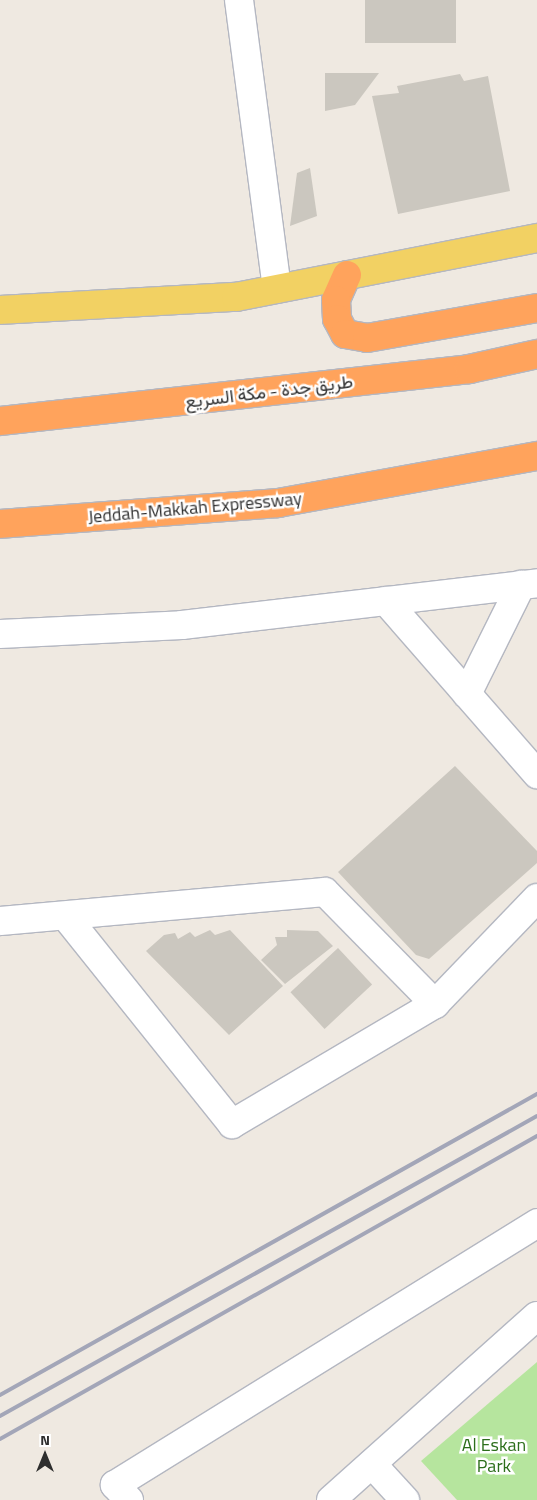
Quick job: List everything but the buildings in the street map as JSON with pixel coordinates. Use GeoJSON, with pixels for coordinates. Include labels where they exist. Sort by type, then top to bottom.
{"type":"FeatureCollection","features":[{"type":"Feature","properties":{"kind":"highway"},"geometry":{"type":"LineString","coordinates":[[347,275],[336,300],[337,319],[345,334],[367,338],[537,308]]}},
{"type":"Feature","properties":{"kind":"highway","name":"طريق جدة - مكة السريع"},"geometry":{"type":"LineString","coordinates":[[0,420],[469,369],[537,354]]}},
{"type":"Feature","properties":{"kind":"highway","name":"Jeddah-Makkah Expressway"},"geometry":{"type":"LineString","coordinates":[[0,524],[278,503],[537,456]]}},
{"type":"Feature","properties":{"kind":"main road"},"geometry":{"type":"LineString","coordinates":[[0,310],[236,297],[537,238]]}},
{"type":"Feature","properties":{"kind":"street"},"geometry":{"type":"LineString","coordinates":[[239,0],[277,289]]}},
{"type":"Feature","properties":{"kind":"street"},"geometry":{"type":"LineString","coordinates":[[0,634],[182,625],[529,584]]}},
{"type":"Feature","properties":{"kind":"street"},"geometry":{"type":"LineString","coordinates":[[467,694],[529,584]]}},
{"type":"Feature","properties":{"kind":"street"},"geometry":{"type":"LineString","coordinates":[[386,601],[537,774]]}},
{"type":"Feature","properties":{"kind":"street"},"geometry":{"type":"LineString","coordinates":[[0,921],[67,918],[325,892],[435,1004]]}},
{"type":"Feature","properties":{"kind":"street"},"geometry":{"type":"LineString","coordinates":[[67,918],[232,1124],[435,1004],[537,898]]}},
{"type":"Feature","properties":{"kind":"street"},"geometry":{"type":"LineString","coordinates":[[129,1500],[115,1485],[537,1223]]}},
{"type":"Feature","properties":{"kind":"street"},"geometry":{"type":"LineString","coordinates":[[331,1500],[537,1316]]}},
{"type":"Feature","properties":{"kind":"street"},"geometry":{"type":"LineString","coordinates":[[372,1464],[405,1500]]}},
{"type":"Feature","properties":{"kind":"green space","name":"Al Eskan Park"},"geometry":{"type":"Polygon","coordinates":[[[537,1362],[537,1500],[457,1500],[421,1461],[537,1362]]]}},
{"type":"Feature","properties":{"kind":"railway"},"geometry":{"type":"LineString","coordinates":[[0,1395],[537,1094]]}},
{"type":"Feature","properties":{"kind":"railway"},"geometry":{"type":"LineString","coordinates":[[0,1416],[537,1116]]}},
{"type":"Feature","properties":{"kind":"railway"},"geometry":{"type":"LineString","coordinates":[[0,1439],[537,1136]]}}]}
